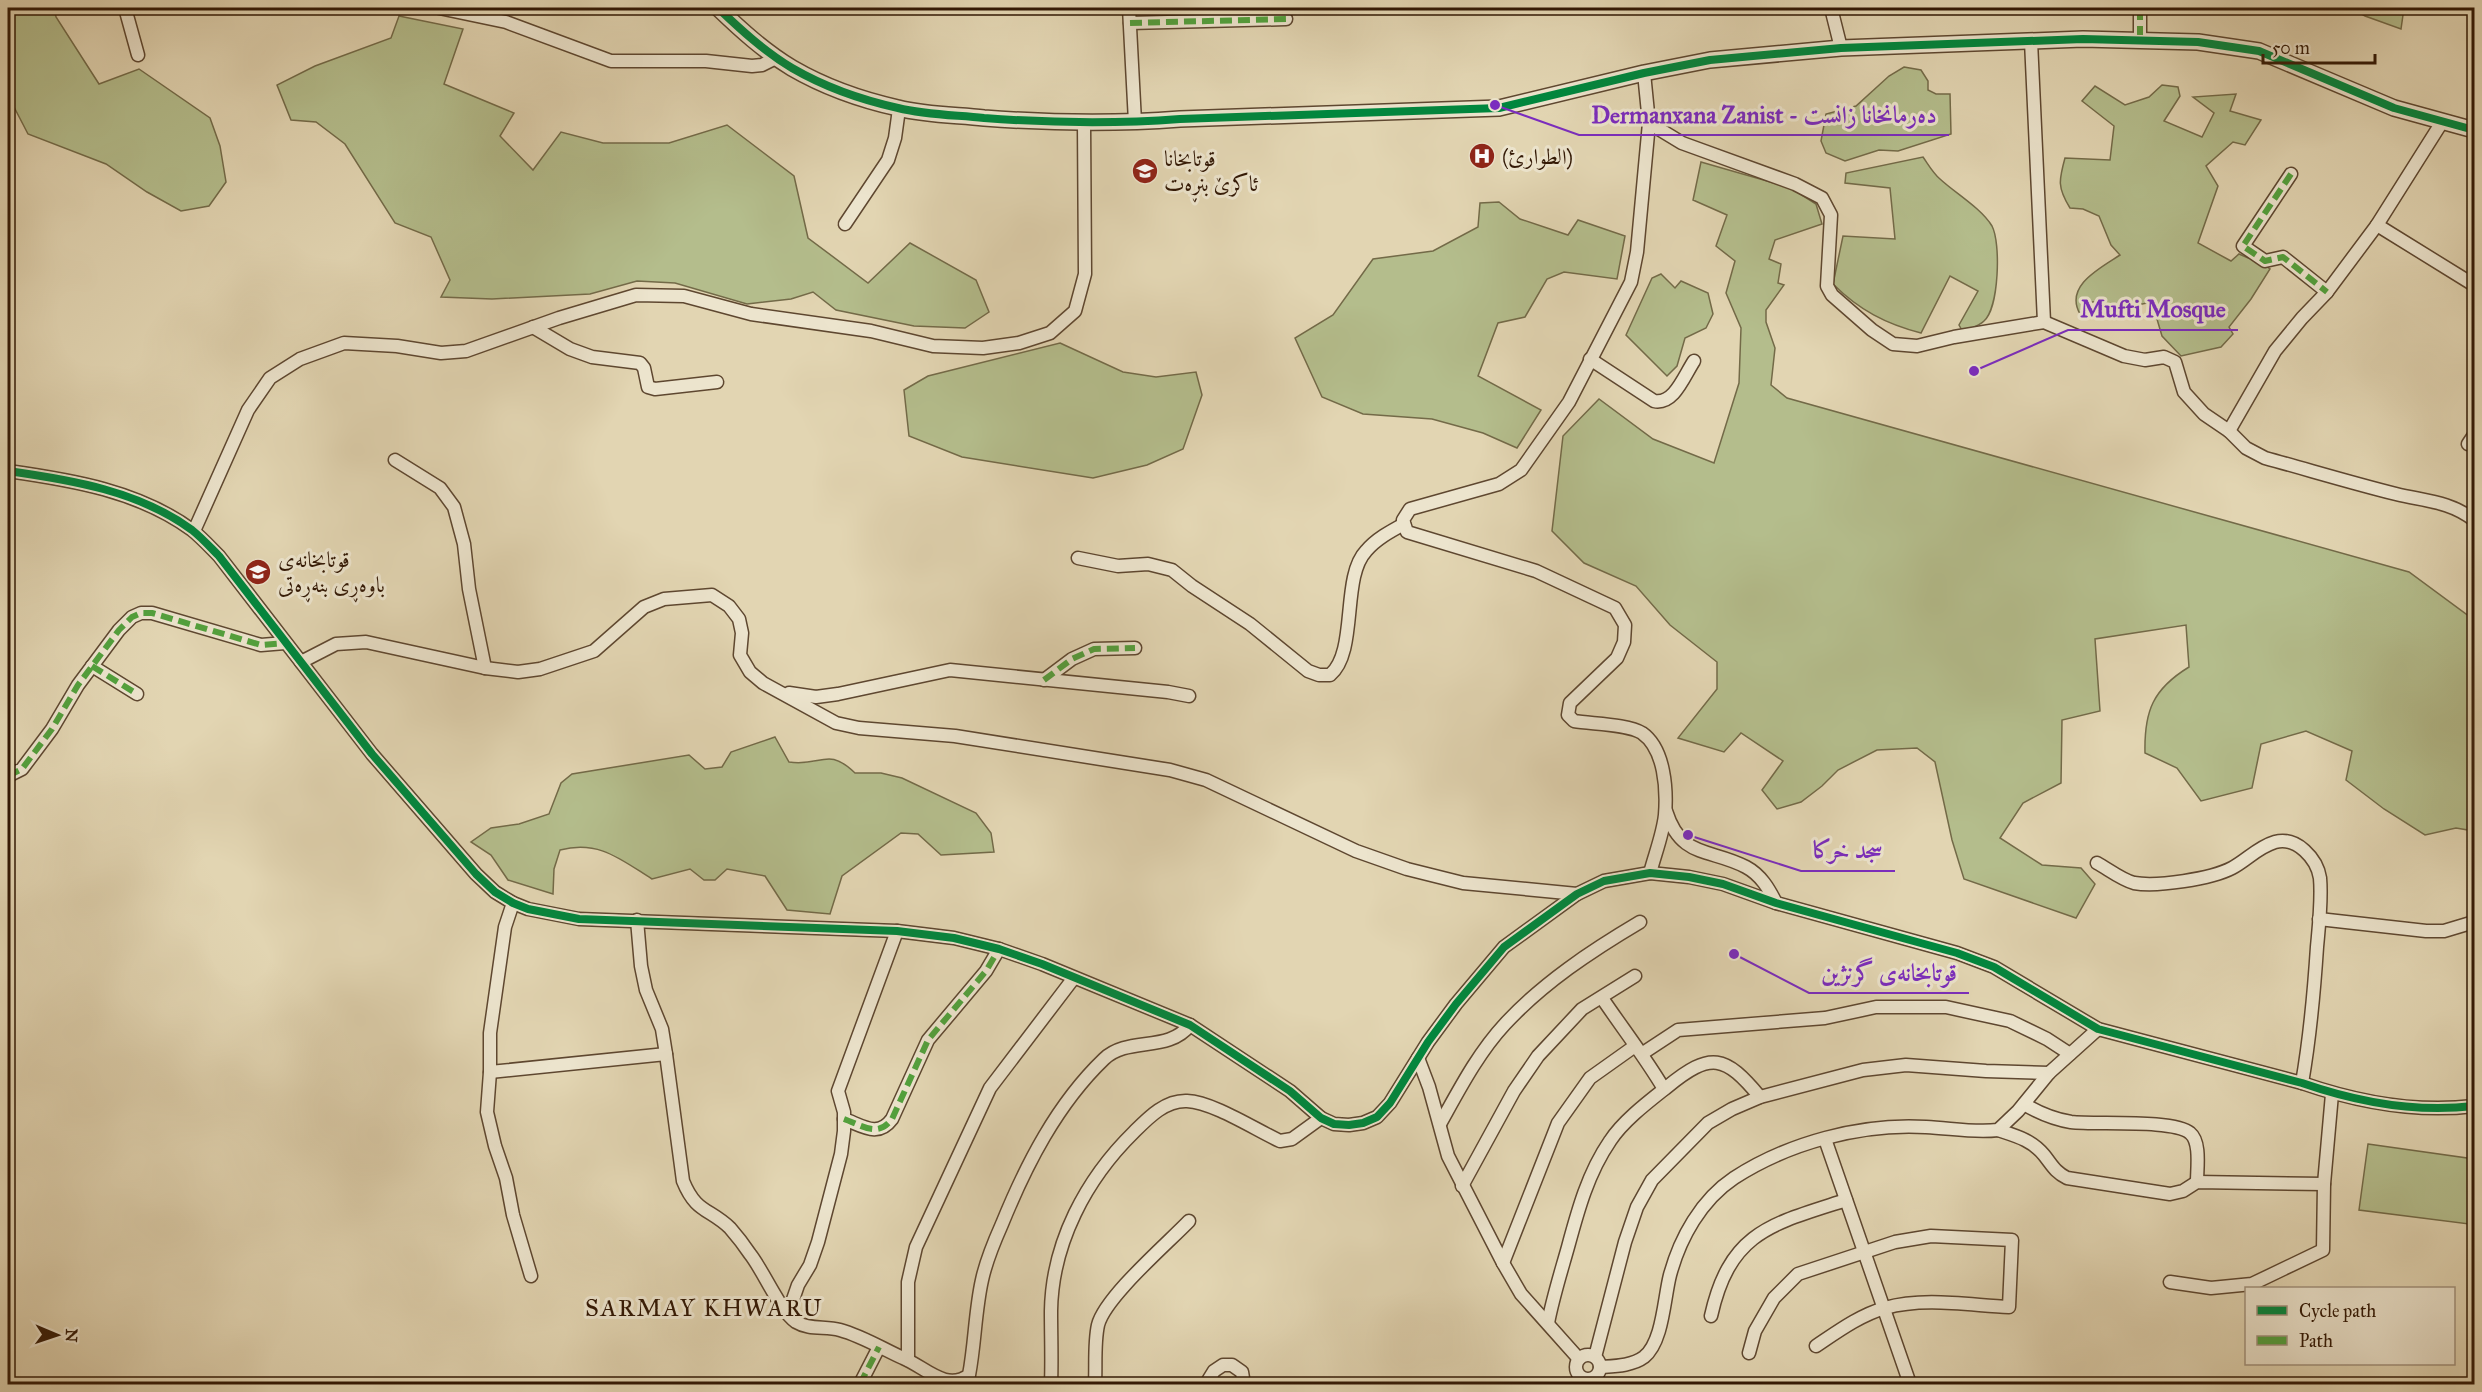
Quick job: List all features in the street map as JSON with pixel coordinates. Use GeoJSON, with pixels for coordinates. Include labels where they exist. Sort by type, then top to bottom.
{"type":"FeatureCollection","features":[{"type":"Feature","properties":{"kind":"street"},"geometry":{"type":"LineString","coordinates":[[125,8],[138,55]]}},
{"type":"Feature","properties":{"kind":"street"},"geometry":{"type":"LineString","coordinates":[[439,8],[506,22],[611,62],[706,61],[752,66],[762,65],[776,58]]}},
{"type":"Feature","properties":{"kind":"street"},"geometry":{"type":"LineString","coordinates":[[718,8],[747,36],[776,58],[824,83],[864,99],[899,109],[1011,120],[1135,123],[1191,118],[1499,108],[1644,72],[1710,60],[1840,48],[2031,41],[2140,41],[2198,42],[2259,51],[2394,108],[2475,130]]}},
{"type":"Feature","properties":{"kind":"street"},"geometry":{"type":"LineString","coordinates":[[1130,8],[1135,123]]}},
{"type":"Feature","properties":{"kind":"street"},"geometry":{"type":"LineString","coordinates":[[1831,8],[1840,48]]}},
{"type":"Feature","properties":{"kind":"street"},"geometry":{"type":"LineString","coordinates":[[2140,8],[2140,41]]}},
{"type":"Feature","properties":{"kind":"street"},"geometry":{"type":"LineString","coordinates":[[1130,23],[1287,19]]}},
{"type":"Feature","properties":{"kind":"street"},"geometry":{"type":"LineString","coordinates":[[2031,41],[2044,322]]}},
{"type":"Feature","properties":{"kind":"street"},"geometry":{"type":"LineString","coordinates":[[1644,72],[1649,123],[1637,252],[1631,282],[1569,402],[1521,470],[1499,484],[1410,509],[1403,520],[1407,532],[1536,572],[1615,608],[1625,625],[1620,650],[1611,664],[1570,703],[1568,715],[1574,721],[1632,728],[1642,734],[1655,748],[1661,765],[1665,805],[1661,834],[1650,873]]}},
{"type":"Feature","properties":{"kind":"street"},"geometry":{"type":"LineString","coordinates":[[844,224],[888,160],[895,138],[899,109]]}},
{"type":"Feature","properties":{"kind":"street"},"geometry":{"type":"LineString","coordinates":[[2229,431],[2275,351],[2327,292],[2377,225],[2442,122]]}},
{"type":"Feature","properties":{"kind":"street"},"geometry":{"type":"LineString","coordinates":[[194,531],[248,410],[270,378],[300,359],[344,343],[397,346],[441,353],[465,351],[636,295],[684,296],[751,314],[871,331],[933,346],[983,348],[1019,343],[1050,333],[1075,311],[1085,274],[1084,123]]}},
{"type":"Feature","properties":{"kind":"street"},"geometry":{"type":"LineString","coordinates":[[1649,123],[1682,143],[1795,184],[1822,198],[1831,215],[1827,286],[1832,296],[1872,330],[1893,344],[1917,346],[1954,337],[2044,322],[2124,356],[2145,360],[2164,357],[2175,362],[2184,392],[2204,414],[2229,431],[2246,448],[2265,458],[2398,494],[2437,501],[2475,519]]}},
{"type":"Feature","properties":{"kind":"street"},"geometry":{"type":"LineString","coordinates":[[2291,174],[2243,246],[2265,261],[2283,257],[2327,292]]}},
{"type":"Feature","properties":{"kind":"street"},"geometry":{"type":"LineString","coordinates":[[2377,225],[2475,285]]}},
{"type":"Feature","properties":{"kind":"street"},"geometry":{"type":"LineString","coordinates":[[533,327],[570,349],[592,357],[640,363],[644,368],[648,387],[655,389],[717,382]]}},
{"type":"Feature","properties":{"kind":"street"},"geometry":{"type":"LineString","coordinates":[[1590,359],[1653,401],[1662,403],[1669,399],[1694,361]]}},
{"type":"Feature","properties":{"kind":"street"},"geometry":{"type":"LineString","coordinates":[[394,460],[440,488],[454,507],[464,544],[469,589],[484,668]]}},
{"type":"Feature","properties":{"kind":"street"},"geometry":{"type":"LineString","coordinates":[[8,471],[123,494],[166,513],[194,531],[219,556],[372,754],[442,836],[495,892],[513,903],[528,909],[579,919],[897,931],[954,938],[999,949],[1042,964],[1073,979],[1190,1025],[1290,1091],[1320,1118],[1334,1124],[1363,1123],[1377,1117],[1390,1102],[1456,1004],[1504,947],[1577,894],[1604,881],[1650,873],[1689,877],[1723,884],[1776,903],[1957,953],[1994,967],[2098,1029],[2301,1083],[2332,1094],[2379,1103],[2446,1109],[2475,1106]]}},
{"type":"Feature","properties":{"kind":"street"},"geometry":{"type":"LineString","coordinates":[[1078,558],[1118,566],[1148,564],[1172,570],[1250,624],[1308,671],[1319,675],[1330,675],[1337,669],[1342,656],[1356,570],[1364,552],[1388,533],[1404,524]]}},
{"type":"Feature","properties":{"kind":"street"},"geometry":{"type":"LineString","coordinates":[[301,662],[336,644],[366,642],[484,668],[518,672],[540,669],[594,651],[644,607],[664,599],[712,595],[729,606],[739,619],[742,633],[740,655],[744,666],[763,683],[836,723],[859,728],[955,736],[1170,770],[1206,780],[1356,851],[1407,869],[1462,883],[1577,894]]}},
{"type":"Feature","properties":{"kind":"street"},"geometry":{"type":"LineString","coordinates":[[8,776],[22,769],[52,729],[92,666],[119,630],[132,617],[141,613],[152,613],[261,645],[285,643]]}},
{"type":"Feature","properties":{"kind":"street"},"geometry":{"type":"LineString","coordinates":[[1044,680],[1072,659],[1094,649],[1135,648]]}},
{"type":"Feature","properties":{"kind":"street"},"geometry":{"type":"LineString","coordinates":[[92,666],[137,694]]}},
{"type":"Feature","properties":{"kind":"street"},"geometry":{"type":"LineString","coordinates":[[782,692],[816,697],[950,670],[1189,696]]}},
{"type":"Feature","properties":{"kind":"street"},"geometry":{"type":"LineString","coordinates":[[1665,805],[1669,819],[1683,842],[1692,848],[1748,868],[1765,882],[1776,903]]}},
{"type":"Feature","properties":{"kind":"street"},"geometry":{"type":"LineString","coordinates":[[2097,863],[2132,883],[2157,884],[2204,876],[2231,868],[2255,851],[2277,841],[2297,845],[2314,859],[2320,877],[2319,919],[2311,1034],[2301,1083]]}},
{"type":"Feature","properties":{"kind":"street"},"geometry":{"type":"LineString","coordinates":[[513,903],[505,927],[491,1023],[487,1112],[531,1276]]}},
{"type":"Feature","properties":{"kind":"street"},"geometry":{"type":"LineString","coordinates":[[2319,919],[2426,931],[2444,931],[2475,922]]}},
{"type":"Feature","properties":{"kind":"street"},"geometry":{"type":"LineString","coordinates":[[637,920],[646,990],[662,1029],[683,1181],[689,1197],[705,1212],[729,1227],[752,1256],[794,1321],[806,1327],[837,1329],[853,1334],[954,1383],[969,1375],[982,1279],[996,1239],[1032,1158],[1063,1107],[1106,1057],[1118,1050],[1169,1041],[1182,1035],[1190,1025]]}},
{"type":"Feature","properties":{"kind":"street"},"geometry":{"type":"LineString","coordinates":[[1440,1124],[1461,1087],[1503,1025],[1562,973],[1640,922]]}},
{"type":"Feature","properties":{"kind":"street"},"geometry":{"type":"LineString","coordinates":[[788,1314],[798,1285],[810,1265],[818,1242],[841,1154],[844,1119],[838,1091],[897,931]]}},
{"type":"Feature","properties":{"kind":"street"},"geometry":{"type":"LineString","coordinates":[[844,1119],[878,1130],[885,1128],[892,1119],[928,1040],[986,971],[999,949]]}},
{"type":"Feature","properties":{"kind":"street"},"geometry":{"type":"LineString","coordinates":[[1462,1186],[1514,1091],[1538,1056],[1582,1009],[1635,976]]}},
{"type":"Feature","properties":{"kind":"street"},"geometry":{"type":"LineString","coordinates":[[908,1360],[908,1282],[916,1247],[990,1088],[1073,979]]}},
{"type":"Feature","properties":{"kind":"street"},"geometry":{"type":"LineString","coordinates":[[1602,998],[1639,1049],[1664,1089]]}},
{"type":"Feature","properties":{"kind":"street"},"geometry":{"type":"LineString","coordinates":[[1503,1263],[1549,1143],[1563,1114],[1590,1078],[1639,1049],[1678,1030],[1726,1024],[1825,1018],[1876,1007],[1946,1007],[2010,1021],[2047,1039],[2070,1054]]}},
{"type":"Feature","properties":{"kind":"street"},"geometry":{"type":"LineString","coordinates":[[1998,1130],[2024,1104],[2049,1073],[2098,1029]]}},
{"type":"Feature","properties":{"kind":"street"},"geometry":{"type":"LineString","coordinates":[[490,1072],[666,1054]]}},
{"type":"Feature","properties":{"kind":"street"},"geometry":{"type":"LineString","coordinates":[[1418,1058],[1448,1156],[1503,1263],[1521,1294],[1580,1359]]}},
{"type":"Feature","properties":{"kind":"street"},"geometry":{"type":"LineString","coordinates":[[1548,1323],[1581,1198],[1611,1139],[1664,1089],[1687,1071],[1705,1063],[1723,1062],[1743,1076],[1760,1097]]}},
{"type":"Feature","properties":{"kind":"street"},"geometry":{"type":"LineString","coordinates":[[2049,1073],[1906,1065],[1863,1070],[1760,1097],[1708,1123],[1652,1180],[1637,1207],[1625,1242],[1598,1362],[1597,1375],[1590,1382],[1577,1373],[1576,1366],[1580,1359],[1587,1355],[1598,1362],[1636,1362],[1652,1349],[1677,1251],[1702,1209],[1715,1194],[1750,1168],[1785,1152],[1826,1138],[1864,1130],[1894,1127],[1925,1126],[1970,1131],[1998,1130],[2024,1139],[2044,1155],[2058,1174],[2067,1178],[2170,1194],[2183,1191],[2197,1182],[2324,1184]]}},
{"type":"Feature","properties":{"kind":"street"},"geometry":{"type":"LineString","coordinates":[[2170,1282],[2211,1288],[2252,1284],[2323,1250],[2324,1184],[2332,1094]]}},
{"type":"Feature","properties":{"kind":"street"},"geometry":{"type":"LineString","coordinates":[[1051,1384],[1053,1345],[1051,1310],[1055,1276],[1062,1247],[1093,1179],[1119,1147],[1151,1114],[1170,1103],[1188,1101],[1208,1106],[1280,1141],[1292,1139],[1320,1118]]}},
{"type":"Feature","properties":{"kind":"street"},"geometry":{"type":"LineString","coordinates":[[2024,1104],[2054,1119],[2153,1125],[2184,1130],[2191,1134],[2195,1141],[2197,1182]]}},
{"type":"Feature","properties":{"kind":"street"},"geometry":{"type":"LineString","coordinates":[[1826,1138],[1911,1384]]}},
{"type":"Feature","properties":{"kind":"street"},"geometry":{"type":"LineString","coordinates":[[1711,1316],[1719,1287],[1741,1248],[1763,1231],[1846,1200]]}},
{"type":"Feature","properties":{"kind":"street"},"geometry":{"type":"LineString","coordinates":[[1095,1384],[1097,1335],[1102,1314],[1122,1289],[1189,1221]]}},
{"type":"Feature","properties":{"kind":"street"},"geometry":{"type":"LineString","coordinates":[[1749,1353],[1755,1331],[1774,1298],[1798,1275],[1895,1242],[1931,1236],[2012,1240],[2009,1307],[1924,1302],[1884,1309],[1849,1325],[1816,1346]]}},
{"type":"Feature","properties":{"kind":"street"},"geometry":{"type":"LineString","coordinates":[[860,1384],[879,1347]]}},
{"type":"Feature","properties":{"kind":"street"},"geometry":{"type":"LineString","coordinates":[[1206,1384],[1214,1371],[1223,1365],[1232,1365],[1242,1372],[1244,1384]]}},
{"type":"Feature","properties":{"kind":"green space"},"geometry":{"type":"Polygon","coordinates":[[[8,8],[54,8],[56,17],[99,84],[139,69],[210,118],[220,146],[226,182],[209,206],[181,211],[147,192],[106,164],[28,134],[14,107],[8,104],[8,8]]]}},
{"type":"Feature","properties":{"kind":"green space"},"geometry":{"type":"Polygon","coordinates":[[[2351,8],[2404,8],[2401,29],[2365,16],[2351,8]]]}},
{"type":"Feature","properties":{"kind":"green space"},"geometry":{"type":"Polygon","coordinates":[[[399,16],[463,29],[444,84],[514,113],[500,136],[533,170],[561,132],[603,143],[669,143],[727,125],[794,176],[808,238],[868,283],[910,243],[976,280],[989,312],[965,328],[914,326],[836,310],[813,292],[791,299],[747,304],[675,283],[637,281],[590,294],[492,299],[441,297],[450,280],[431,237],[395,223],[345,144],[316,122],[291,120],[277,85],[315,66],[391,38],[399,16]]]}},
{"type":"Feature","properties":{"kind":"green space"},"geometry":{"type":"Polygon","coordinates":[[[1904,67],[1921,70],[1928,81],[1928,90],[1936,94],[1950,94],[1951,134],[1898,151],[1879,150],[1845,161],[1826,153],[1821,141],[1826,114],[1856,106],[1889,76],[1904,67]]]}},
{"type":"Feature","properties":{"kind":"green space"},"geometry":{"type":"Polygon","coordinates":[[[2162,85],[2178,87],[2180,96],[2164,121],[2202,137],[2214,113],[2193,97],[2236,94],[2230,111],[2261,120],[2245,145],[2233,142],[2206,166],[2218,186],[2198,243],[2231,261],[2239,254],[2248,258],[2252,255],[2270,269],[2251,299],[2229,327],[2233,334],[2221,347],[2181,356],[2162,336],[2152,302],[2117,309],[2100,302],[2091,302],[2080,314],[2076,304],[2080,286],[2094,272],[2120,255],[2111,245],[2099,216],[2083,209],[2070,208],[2060,183],[2065,158],[2110,160],[2114,126],[2082,101],[2095,86],[2125,105],[2149,97],[2162,85]]]}},
{"type":"Feature","properties":{"kind":"green space"},"geometry":{"type":"Polygon","coordinates":[[[1923,157],[1937,177],[1987,219],[1995,234],[1997,275],[1993,303],[1984,321],[1963,332],[1959,325],[1978,291],[1950,276],[1921,333],[1896,325],[1863,309],[1833,284],[1843,236],[1895,239],[1890,188],[1845,183],[1846,173],[1923,157]]]}},
{"type":"Feature","properties":{"kind":"green space"},"geometry":{"type":"Polygon","coordinates":[[[1701,162],[1791,188],[1816,204],[1822,224],[1775,240],[1769,259],[1781,264],[1778,283],[1784,285],[1766,310],[1766,322],[1775,348],[1771,385],[1787,398],[2409,572],[2474,620],[2474,831],[2456,828],[2425,835],[2384,809],[2346,780],[2352,751],[2306,731],[2261,744],[2252,788],[2201,801],[2177,768],[2145,753],[2146,725],[2153,702],[2167,684],[2189,667],[2186,625],[2095,639],[2100,711],[2062,720],[2061,783],[2023,803],[2000,838],[2042,865],[2081,868],[2095,884],[2076,918],[1964,879],[1952,840],[1935,762],[1917,748],[1877,750],[1838,770],[1801,802],[1777,809],[1762,790],[1783,761],[1741,733],[1724,752],[1678,738],[1717,689],[1717,662],[1670,625],[1636,586],[1584,563],[1552,531],[1563,436],[1599,399],[1653,439],[1714,463],[1739,383],[1741,328],[1726,293],[1735,261],[1716,246],[1727,215],[1693,200],[1701,162]]]}},
{"type":"Feature","properties":{"kind":"green space"},"geometry":{"type":"Polygon","coordinates":[[[1499,202],[1520,219],[1568,235],[1578,220],[1625,236],[1617,279],[1564,272],[1547,279],[1525,317],[1498,323],[1478,376],[1541,410],[1517,448],[1483,433],[1432,419],[1363,414],[1322,397],[1295,338],[1333,315],[1373,259],[1433,251],[1478,227],[1480,203],[1499,202]]]}},
{"type":"Feature","properties":{"kind":"green space"},"geometry":{"type":"Polygon","coordinates":[[[1661,274],[1675,288],[1681,281],[1708,293],[1713,314],[1706,328],[1685,338],[1677,366],[1667,376],[1626,335],[1652,278],[1661,274]]]}},
{"type":"Feature","properties":{"kind":"green space"},"geometry":{"type":"Polygon","coordinates":[[[1060,343],[1123,372],[1156,377],[1196,372],[1202,395],[1183,449],[1147,465],[1093,478],[962,457],[909,436],[904,390],[928,376],[1060,343]]]}},
{"type":"Feature","properties":{"kind":"green space"},"geometry":{"type":"Polygon","coordinates":[[[775,737],[789,762],[831,759],[845,765],[855,773],[881,773],[902,778],[976,813],[991,833],[994,852],[941,855],[918,834],[901,833],[842,876],[830,914],[787,910],[765,876],[727,869],[715,880],[704,880],[690,869],[652,879],[609,853],[586,848],[560,850],[554,869],[553,894],[508,880],[491,855],[471,842],[491,828],[519,824],[549,814],[561,783],[572,774],[689,755],[705,769],[722,767],[731,752],[775,737]]]}},
{"type":"Feature","properties":{"kind":"green space"},"geometry":{"type":"Polygon","coordinates":[[[2368,1144],[2474,1159],[2474,1187],[2469,1224],[2359,1210],[2368,1144]]]}},
{"type":"Feature","properties":{"kind":"marked path"},"geometry":{"type":"LineString","coordinates":[[2140,8],[2140,41]]}},
{"type":"Feature","properties":{"kind":"marked path"},"geometry":{"type":"LineString","coordinates":[[1130,23],[1286,19]]}},
{"type":"Feature","properties":{"kind":"marked path"},"geometry":{"type":"LineString","coordinates":[[2291,174],[2243,246],[2265,261],[2283,257],[2327,292]]}},
{"type":"Feature","properties":{"kind":"marked path"},"geometry":{"type":"LineString","coordinates":[[8,776],[22,769],[52,729],[78,685],[119,630],[132,617],[141,613],[152,613],[261,645],[285,643]]}},
{"type":"Feature","properties":{"kind":"marked path"},"geometry":{"type":"LineString","coordinates":[[1044,680],[1072,659],[1094,649],[1135,648]]}},
{"type":"Feature","properties":{"kind":"marked path"},"geometry":{"type":"LineString","coordinates":[[92,666],[137,694]]}},
{"type":"Feature","properties":{"kind":"marked path"},"geometry":{"type":"LineString","coordinates":[[844,1119],[870,1129],[887,1125],[892,1119],[928,1040],[986,971],[999,949]]}},
{"type":"Feature","properties":{"kind":"marked path"},"geometry":{"type":"LineString","coordinates":[[860,1384],[879,1347]]}},
{"type":"Feature","properties":{"kind":"cycle path"},"geometry":{"type":"LineString","coordinates":[[718,8],[772,55],[804,75],[843,92],[909,110],[984,118],[1107,122],[1499,108],[1644,73],[1710,60],[1841,48],[2083,39],[2198,42],[2259,51],[2394,108],[2474,130]]}},
{"type":"Feature","properties":{"kind":"cycle path"},"geometry":{"type":"LineString","coordinates":[[8,471],[104,489],[150,506],[196,533],[219,556],[372,754],[476,874],[495,892],[513,903],[528,909],[579,919],[897,931],[954,938],[999,949],[1042,964],[1190,1025],[1290,1091],[1321,1118],[1334,1124],[1363,1123],[1377,1117],[1390,1103],[1428,1042],[1456,1004],[1504,947],[1577,894],[1604,881],[1650,873],[1689,877],[1723,884],[1776,903],[1957,953],[1994,967],[2098,1029],[2344,1096],[2409,1107],[2474,1106]]}},
{"type":"Feature","properties":{"kind":"place","name":"Dermanxana Zanist - ده‌رمانخانا زانست"},"geometry":{"type":"Point","coordinates":[1495,105]}},
{"type":"Feature","properties":{"kind":"place","name":"(الطوارئ)"},"geometry":{"type":"Point","coordinates":[1482,156]}},
{"type":"Feature","properties":{"kind":"place","name":"قوتابخانا ئاکرێ بنڕەت"},"geometry":{"type":"Point","coordinates":[1145,171]}},
{"type":"Feature","properties":{"kind":"place","name":"Mufti Mosque"},"geometry":{"type":"Point","coordinates":[1974,371]}},
{"type":"Feature","properties":{"kind":"place","name":"قوتابخانەی باوەڕی بنەڕەتی"},"geometry":{"type":"Point","coordinates":[258,572]}},
{"type":"Feature","properties":{"kind":"place","name":"سجد خركا"},"geometry":{"type":"Point","coordinates":[1688,835]}},
{"type":"Feature","properties":{"kind":"place","name":"قوتابخانەی گرنژین"},"geometry":{"type":"Point","coordinates":[1734,954]}},
{"type":"Feature","properties":{"kind":"district","name":"SARMAY KHWARU"},"geometry":{"type":"Point","coordinates":[704,1308]}}]}
